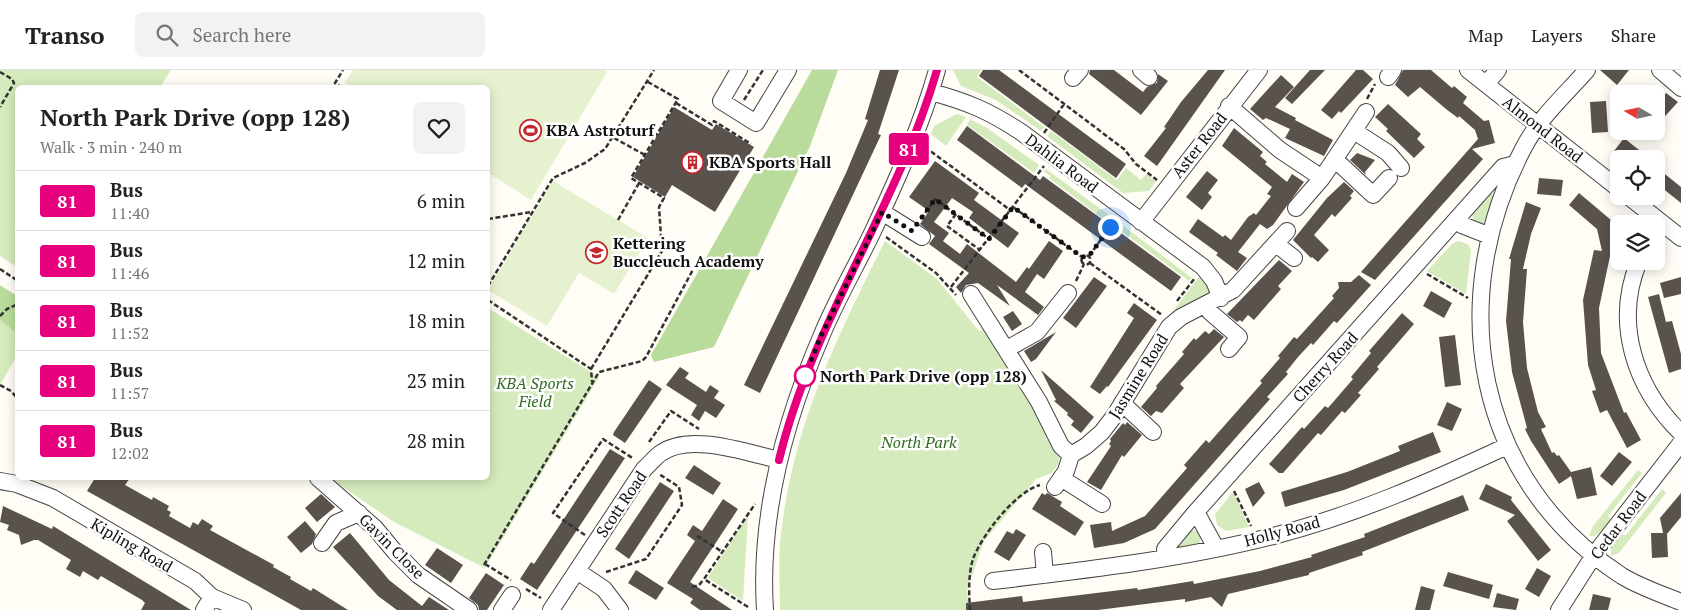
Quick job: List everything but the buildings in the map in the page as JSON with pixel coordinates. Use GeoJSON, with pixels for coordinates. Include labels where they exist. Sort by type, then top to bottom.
{"type":"FeatureCollection","features":[{"type":"Feature","properties":{"kind":"street"},"geometry":{"type":"LineString","coordinates":[[739,70],[721,101],[756,123],[788,70]]}},
{"type":"Feature","properties":{"kind":"street"},"geometry":{"type":"LineString","coordinates":[[765,610],[764,561],[779,460],[795,402],[821,336],[882,212],[931,92],[937,70]]}},
{"type":"Feature","properties":{"kind":"street","name":"Aster Road"},"geometry":{"type":"LineString","coordinates":[[1141,222],[1259,70]]}},
{"type":"Feature","properties":{"kind":"street","name":"Almond Road"},"geometry":{"type":"LineString","coordinates":[[1468,70],[1610,182]]}},
{"type":"Feature","properties":{"kind":"street"},"geometry":{"type":"LineString","coordinates":[[1486,84],[1498,70]]}},
{"type":"Feature","properties":{"kind":"street"},"geometry":{"type":"LineString","coordinates":[[1587,70],[1538,125],[1515,164],[1498,205],[1490,236],[1481,295],[1481,352],[1490,400],[1506,446],[1534,492],[1565,528],[1594,555],[1635,583],[1681,602]]}},
{"type":"Feature","properties":{"kind":"street"},"geometry":{"type":"LineString","coordinates":[[1660,70],[1681,88]]}},
{"type":"Feature","properties":{"kind":"street","name":"Dahlia Road"},"geometry":{"type":"LineString","coordinates":[[931,92],[974,104],[994,114],[1203,267],[1214,281],[1214,301],[1210,312],[1239,337],[1229,349]]}},
{"type":"Feature","properties":{"kind":"street"},"geometry":{"type":"LineString","coordinates":[[1230,106],[1280,150],[1322,178]]}},
{"type":"Feature","properties":{"kind":"street"},"geometry":{"type":"LineString","coordinates":[[1296,208],[1322,178],[1366,112]]}},
{"type":"Feature","properties":{"kind":"street"},"geometry":{"type":"LineString","coordinates":[[1334,161],[1373,195],[1395,173],[1388,153],[1354,131]]}},
{"type":"Feature","properties":{"kind":"street","name":"Cherry Road"},"geometry":{"type":"LineString","coordinates":[[1166,558],[1166,549],[1194,514],[1503,167],[1515,164]]}},
{"type":"Feature","properties":{"kind":"street"},"geometry":{"type":"LineString","coordinates":[[1637,205],[1648,215]]}},
{"type":"Feature","properties":{"kind":"street"},"geometry":{"type":"LineString","coordinates":[[882,212],[917,234]]}},
{"type":"Feature","properties":{"kind":"street"},"geometry":{"type":"LineString","coordinates":[[1456,220],[1462,225],[1490,236]]}},
{"type":"Feature","properties":{"kind":"street"},"geometry":{"type":"LineString","coordinates":[[1665,229],[1681,238]]}},
{"type":"Feature","properties":{"kind":"street","name":"Jasmine Road"},"geometry":{"type":"LineString","coordinates":[[1071,455],[1086,446],[1102,432],[1154,350],[1173,324],[1181,317],[1214,301],[1241,283],[1287,231]]}},
{"type":"Feature","properties":{"kind":"street"},"geometry":{"type":"LineString","coordinates":[[1276,244],[1294,258]]}},
{"type":"Feature","properties":{"kind":"street"},"geometry":{"type":"LineString","coordinates":[[1636,270],[1631,287],[1629,341],[1635,365],[1648,392],[1664,416],[1681,432]]}},
{"type":"Feature","properties":{"kind":"street"},"geometry":{"type":"LineString","coordinates":[[1007,349],[1037,332],[1068,293]]}},
{"type":"Feature","properties":{"kind":"street"},"geometry":{"type":"LineString","coordinates":[[966,298],[986,320],[1007,349],[1039,402],[1061,446],[1071,455],[1058,482],[1102,504]]}},
{"type":"Feature","properties":{"kind":"street"},"geometry":{"type":"LineString","coordinates":[[1122,403],[1153,432]]}},
{"type":"Feature","properties":{"kind":"street","name":"Cedar Road"},"geometry":{"type":"LineString","coordinates":[[1559,610],[1594,555],[1681,443]]}},
{"type":"Feature","properties":{"kind":"street","name":"Scott Road"},"geometry":{"type":"LineString","coordinates":[[551,610],[644,469],[662,452],[683,444],[703,444],[779,460]]}},
{"type":"Feature","properties":{"kind":"street","name":"Holly Road"},"geometry":{"type":"LineString","coordinates":[[993,580],[1045,575],[1166,558],[1277,535],[1392,498],[1506,446]]}},
{"type":"Feature","properties":{"kind":"street","name":"Gavin Close"},"geometry":{"type":"LineString","coordinates":[[320,480],[359,513],[418,575],[469,610]]}},
{"type":"Feature","properties":{"kind":"street","name":"Kipling Road"},"geometry":{"type":"LineString","coordinates":[[0,481],[18,481],[53,498],[195,581],[208,604],[243,610]]}},
{"type":"Feature","properties":{"kind":"street"},"geometry":{"type":"LineString","coordinates":[[322,542],[336,523],[359,513]]}},
{"type":"Feature","properties":{"kind":"street"},"geometry":{"type":"LineString","coordinates":[[1194,514],[1200,519],[1216,548]]}},
{"type":"Feature","properties":{"kind":"street"},"geometry":{"type":"LineString","coordinates":[[1044,552],[1045,575]]}},
{"type":"Feature","properties":{"kind":"street"},"geometry":{"type":"LineString","coordinates":[[577,571],[604,589],[620,610]]}},
{"type":"Feature","properties":{"kind":"street"},"geometry":{"type":"LineString","coordinates":[[502,610],[512,595]]}},
{"type":"Feature","properties":{"kind":"path"},"geometry":{"type":"LineString","coordinates":[[338,85],[335,83],[343,70]]}},
{"type":"Feature","properties":{"kind":"path"},"geometry":{"type":"LineString","coordinates":[[490,283],[553,178],[594,158],[605,149],[614,138],[654,70]]}},
{"type":"Feature","properties":{"kind":"path"},"geometry":{"type":"LineString","coordinates":[[1019,70],[1124,149],[1136,164],[1159,181]]}},
{"type":"Feature","properties":{"kind":"path"},"geometry":{"type":"LineString","coordinates":[[0,72],[12,79],[14,83],[0,107]]}},
{"type":"Feature","properties":{"kind":"path"},"geometry":{"type":"LineString","coordinates":[[1366,112],[1360,108],[1386,75]]}},
{"type":"Feature","properties":{"kind":"path"},"geometry":{"type":"LineString","coordinates":[[592,384],[591,369],[662,251],[659,207],[664,198],[631,178],[678,99],[648,82]]}},
{"type":"Feature","properties":{"kind":"path"},"geometry":{"type":"LineString","coordinates":[[676,102],[712,125],[714,121],[751,144]]}},
{"type":"Feature","properties":{"kind":"path"},"geometry":{"type":"LineString","coordinates":[[1042,136],[1064,104]]}},
{"type":"Feature","properties":{"kind":"path"},"geometry":{"type":"LineString","coordinates":[[614,138],[645,155]]}},
{"type":"Feature","properties":{"kind":"path"},"geometry":{"type":"LineString","coordinates":[[922,144],[1010,210]]}},
{"type":"Feature","properties":{"kind":"path"},"geometry":{"type":"LineString","coordinates":[[950,287],[989,239],[1044,164]]}},
{"type":"Feature","properties":{"kind":"path"},"geometry":{"type":"LineString","coordinates":[[618,220],[639,183]]}},
{"type":"Feature","properties":{"kind":"path"},"geometry":{"type":"LineString","coordinates":[[917,234],[935,199],[989,239]]}},
{"type":"Feature","properties":{"kind":"path"},"geometry":{"type":"LineString","coordinates":[[1013,207],[1082,257],[1084,264],[1082,273],[1068,293]]}},
{"type":"Feature","properties":{"kind":"path"},"geometry":{"type":"LineString","coordinates":[[490,219],[532,212]]}},
{"type":"Feature","properties":{"kind":"path"},"geometry":{"type":"LineString","coordinates":[[956,214],[948,226],[980,250]]}},
{"type":"Feature","properties":{"kind":"path"},"geometry":{"type":"LineString","coordinates":[[1116,218],[1089,256],[1090,263],[1173,324]]}},
{"type":"Feature","properties":{"kind":"path"},"geometry":{"type":"LineString","coordinates":[[882,233],[966,298]]}},
{"type":"Feature","properties":{"kind":"path"},"geometry":{"type":"LineString","coordinates":[[1082,257],[1089,256]]}},
{"type":"Feature","properties":{"kind":"path"},"geometry":{"type":"LineString","coordinates":[[1084,264],[1090,263]]}},
{"type":"Feature","properties":{"kind":"path"},"geometry":{"type":"LineString","coordinates":[[484,565],[599,372],[642,361],[646,357],[696,264]]}},
{"type":"Feature","properties":{"kind":"path"},"geometry":{"type":"LineString","coordinates":[[0,269],[15,279]]}},
{"type":"Feature","properties":{"kind":"path"},"geometry":{"type":"LineString","coordinates":[[1424,272],[1468,298]]}},
{"type":"Feature","properties":{"kind":"path"},"geometry":{"type":"LineString","coordinates":[[1175,304],[1196,277]]}},
{"type":"Feature","properties":{"kind":"path"},"geometry":{"type":"LineString","coordinates":[[490,301],[591,369]]}},
{"type":"Feature","properties":{"kind":"path"},"geometry":{"type":"LineString","coordinates":[[0,316],[7,309],[15,305]]}},
{"type":"Feature","properties":{"kind":"path"},"geometry":{"type":"LineString","coordinates":[[0,385],[15,396]]}},
{"type":"Feature","properties":{"kind":"path"},"geometry":{"type":"LineString","coordinates":[[643,450],[670,411],[701,431],[701,433]]}},
{"type":"Feature","properties":{"kind":"path"},"geometry":{"type":"LineString","coordinates":[[586,536],[553,513],[603,439],[636,461]]}},
{"type":"Feature","properties":{"kind":"path"},"geometry":{"type":"LineString","coordinates":[[606,572],[646,559],[682,505],[679,487],[655,472]]}},
{"type":"Feature","properties":{"kind":"path"},"geometry":{"type":"LineString","coordinates":[[970,610],[973,560],[984,538],[999,519],[1032,487],[1058,482]]}},
{"type":"Feature","properties":{"kind":"path"},"geometry":{"type":"LineString","coordinates":[[1232,488],[1253,530]]}},
{"type":"Feature","properties":{"kind":"path"},"geometry":{"type":"LineString","coordinates":[[692,587],[699,585],[704,579],[753,504],[758,505]]}},
{"type":"Feature","properties":{"kind":"path"},"geometry":{"type":"LineString","coordinates":[[698,536],[722,552]]}},
{"type":"Feature","properties":{"kind":"path"},"geometry":{"type":"LineString","coordinates":[[704,579],[748,607]]}},
{"type":"Feature","properties":{"kind":"green space"},"geometry":{"type":"Polygon","coordinates":[[[0,70],[171,70],[161,85],[15,85],[15,266],[0,256],[0,70]]]}},
{"type":"Feature","properties":{"kind":"green space","name":"KBA Astroturf"},"geometry":{"type":"Polygon","coordinates":[[[353,70],[604,70],[607,72],[531,200],[490,174],[490,85],[348,85],[345,83],[353,70]]]}},
{"type":"Feature","properties":{"kind":"green space"},"geometry":{"type":"Polygon","coordinates":[[[812,70],[838,70],[810,146],[714,347],[654,362],[651,355],[812,70]]]}},
{"type":"Feature","properties":{"kind":"green space"},"geometry":{"type":"Polygon","coordinates":[[[953,70],[981,70],[977,77],[1044,127],[1041,131],[996,100],[961,86],[953,70]]]}},
{"type":"Feature","properties":{"kind":"green space"},"geometry":{"type":"Polygon","coordinates":[[[957,114],[966,117],[946,146],[931,134],[934,126],[957,114]]]}},
{"type":"Feature","properties":{"kind":"green space"},"geometry":{"type":"Polygon","coordinates":[[[970,119],[987,128],[1039,165],[1034,173],[967,125],[970,119]]]}},
{"type":"Feature","properties":{"kind":"green space"},"geometry":{"type":"Polygon","coordinates":[[[1051,131],[1117,180],[1126,168],[1141,180],[1146,174],[1156,181],[1149,191],[1123,193],[1047,136],[1051,131]]]}},
{"type":"Feature","properties":{"kind":"green space"},"geometry":{"type":"Polygon","coordinates":[[[1046,169],[1113,218],[1109,223],[1049,178],[1050,176],[1043,171],[1046,169]]]}},
{"type":"Feature","properties":{"kind":"green space"},"geometry":{"type":"Polygon","coordinates":[[[553,181],[648,238],[614,294],[579,273],[547,326],[490,291],[490,287],[553,181]]]}},
{"type":"Feature","properties":{"kind":"green space"},"geometry":{"type":"Polygon","coordinates":[[[1491,192],[1494,197],[1483,225],[1474,221],[1472,214],[1491,192]]]}},
{"type":"Feature","properties":{"kind":"green space"},"geometry":{"type":"Polygon","coordinates":[[[1117,221],[1192,278],[1189,281],[1116,227],[1112,228],[1117,221]]]}},
{"type":"Feature","properties":{"kind":"green space","name":"North Park"},"geometry":{"type":"Polygon","coordinates":[[[885,241],[937,279],[979,331],[984,329],[1036,410],[1047,440],[1059,456],[1059,463],[1052,473],[1036,479],[984,541],[967,590],[969,610],[780,610],[779,562],[781,534],[787,493],[796,455],[807,418],[834,348],[885,241]]]}},
{"type":"Feature","properties":{"kind":"green space"},"geometry":{"type":"Polygon","coordinates":[[[1458,241],[1468,244],[1471,251],[1466,294],[1427,271],[1452,244],[1458,241]]]}},
{"type":"Feature","properties":{"kind":"green space"},"geometry":{"type":"Polygon","coordinates":[[[1201,274],[1210,289],[1209,295],[1170,315],[1201,274]]]}},
{"type":"Feature","properties":{"kind":"green space"},"geometry":{"type":"Polygon","coordinates":[[[0,285],[15,295],[15,331],[0,320],[0,285]]]}},
{"type":"Feature","properties":{"kind":"green space","name":"KBA Sports Field"},"geometry":{"type":"Polygon","coordinates":[[[490,309],[599,377],[485,568],[394,522],[333,480],[490,480],[490,309]]]}},
{"type":"Feature","properties":{"kind":"green space"},"geometry":{"type":"Polygon","coordinates":[[[0,320],[15,331],[15,359],[0,385],[0,320]]]}},
{"type":"Feature","properties":{"kind":"green space"},"geometry":{"type":"Polygon","coordinates":[[[1638,470],[1642,473],[1608,516],[1612,520],[1602,531],[1594,536],[1589,536],[1593,526],[1638,470]]]}},
{"type":"Feature","properties":{"kind":"green space"},"geometry":{"type":"Polygon","coordinates":[[[1662,489],[1666,493],[1619,553],[1611,556],[1611,546],[1619,535],[1626,535],[1662,489]]]}},
{"type":"Feature","properties":{"kind":"green space"},"geometry":{"type":"Polygon","coordinates":[[[1233,492],[1249,527],[1226,531],[1217,525],[1215,514],[1233,492]]]}},
{"type":"Feature","properties":{"kind":"green space"},"geometry":{"type":"Polygon","coordinates":[[[748,515],[743,601],[708,578],[748,515]]]}},
{"type":"Feature","properties":{"kind":"green space"},"geometry":{"type":"Polygon","coordinates":[[[1191,530],[1197,531],[1201,538],[1199,544],[1179,547],[1178,544],[1191,530]]]}},
{"type":"Feature","properties":{"kind":"bus line","name":"81"},"geometry":{"type":"LineString","coordinates":[[779,460],[795,402],[821,336],[893,188],[931,92],[937,70]]}},
{"type":"Feature","properties":{"kind":"place","name":"KBA Astroturf"},"geometry":{"type":"Point","coordinates":[530,130]}},
{"type":"Feature","properties":{"kind":"place","name":"KBA Sports Hall"},"geometry":{"type":"Point","coordinates":[693,162]}},
{"type":"Feature","properties":{"kind":"place","name":"Kettering Buccleuch Academy"},"geometry":{"type":"Point","coordinates":[597,252]}},
{"type":"Feature","properties":{"kind":"place","name":"North Park Drive (opp 128)"},"geometry":{"type":"Point","coordinates":[805,376]}},
{"type":"Feature","properties":{"kind":"route"},"geometry":{"type":"LineString","coordinates":[[805,376],[821,336],[882,212],[912,231],[935,199],[989,239],[1013,207],[1082,257],[1089,256],[1110,227]]}}]}
